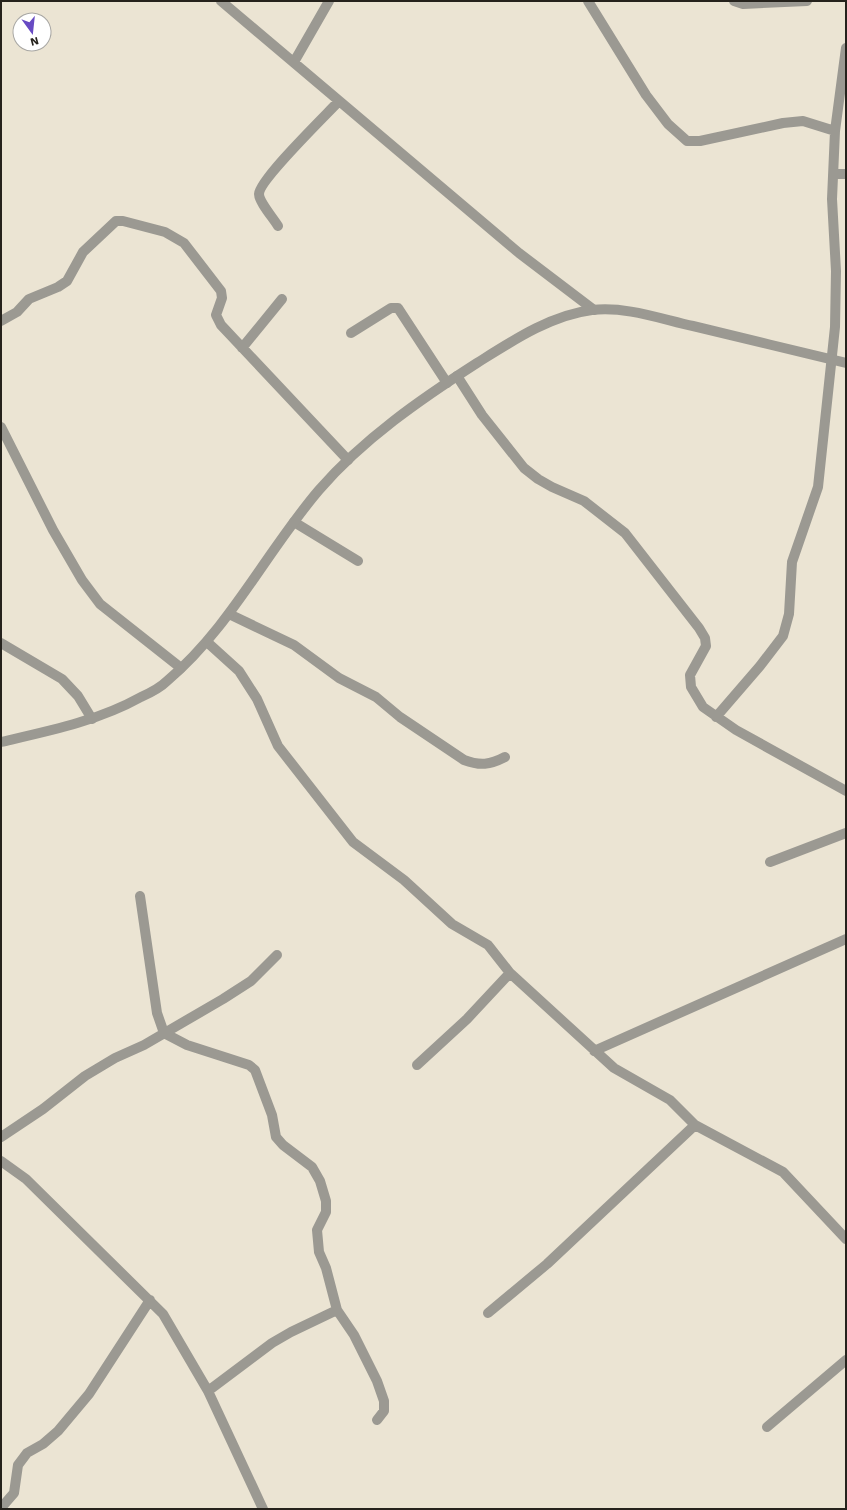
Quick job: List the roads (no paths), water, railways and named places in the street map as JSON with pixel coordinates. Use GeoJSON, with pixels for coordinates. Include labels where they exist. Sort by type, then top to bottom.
{"type":"FeatureCollection","features":[{"type":"Feature","properties":{"kind":"street"},"geometry":{"type":"LineString","coordinates":[[221,1],[519,253],[594,310]]}},
{"type":"Feature","properties":{"kind":"street"},"geometry":{"type":"LineString","coordinates":[[294,62],[329,1]]}},
{"type":"Feature","properties":{"kind":"street"},"geometry":{"type":"LineString","coordinates":[[588,1],[646,95],[668,124],[687,141],[700,141],[783,123],[813,123],[835,130]]}},
{"type":"Feature","properties":{"kind":"street"},"geometry":{"type":"LineString","coordinates":[[734,1],[743,4],[807,1]]}},
{"type":"Feature","properties":{"kind":"street"},"geometry":{"type":"LineString","coordinates":[[716,718],[783,636],[789,614],[793,557],[818,487],[832,360],[836,298],[832,199],[833,174],[835,130],[846,48]]}},
{"type":"Feature","properties":{"kind":"street"},"geometry":{"type":"LineString","coordinates":[[278,226],[260,198],[260,189],[272,172],[339,101]]}},
{"type":"Feature","properties":{"kind":"street"},"geometry":{"type":"LineString","coordinates":[[833,174],[846,174]]}},
{"type":"Feature","properties":{"kind":"street"},"geometry":{"type":"LineString","coordinates":[[1,321],[17,312],[29,299],[58,287],[67,281],[83,252],[116,221],[123,221],[165,232],[184,243],[221,291],[222,298],[217,310],[217,319],[242,348],[348,460]]}},
{"type":"Feature","properties":{"kind":"street"},"geometry":{"type":"LineString","coordinates":[[242,348],[282,299]]}},
{"type":"Feature","properties":{"kind":"street"},"geometry":{"type":"LineString","coordinates":[[351,334],[391,308],[398,308],[447,383]]}},
{"type":"Feature","properties":{"kind":"street"},"geometry":{"type":"LineString","coordinates":[[1,742],[55,730],[92,719],[124,707],[166,683],[207,642],[229,614],[294,522],[320,490],[348,460],[382,430],[447,383],[528,333],[576,313],[594,310],[618,310],[846,364]]}},
{"type":"Feature","properties":{"kind":"street"},"geometry":{"type":"LineString","coordinates":[[457,376],[487,421],[524,468],[538,480],[584,500],[625,533],[674,594],[705,638],[706,646],[704,652],[690,675],[692,687],[703,707],[716,718],[846,791]]}},
{"type":"Feature","properties":{"kind":"street"},"geometry":{"type":"LineString","coordinates":[[1,427],[53,530],[92,595],[100,604],[181,668]]}},
{"type":"Feature","properties":{"kind":"street"},"geometry":{"type":"LineString","coordinates":[[294,522],[358,561]]}},
{"type":"Feature","properties":{"kind":"street"},"geometry":{"type":"LineString","coordinates":[[229,614],[294,646],[339,678],[376,697],[400,717],[464,760],[476,764],[486,765],[505,758]]}},
{"type":"Feature","properties":{"kind":"street"},"geometry":{"type":"LineString","coordinates":[[207,642],[230,662],[250,687],[278,746],[346,835],[359,847],[404,880],[452,924],[488,945],[510,973],[535,994],[594,1051],[614,1068],[670,1100],[695,1125],[783,1172],[846,1239]]}},
{"type":"Feature","properties":{"kind":"street"},"geometry":{"type":"LineString","coordinates":[[1,643],[62,679],[78,696],[92,719]]}},
{"type":"Feature","properties":{"kind":"street"},"geometry":{"type":"LineString","coordinates":[[770,862],[846,832]]}},
{"type":"Feature","properties":{"kind":"street"},"geometry":{"type":"LineString","coordinates":[[140,896],[157,1013],[164,1033],[187,1045],[249,1065],[255,1070],[272,1115],[276,1137],[284,1146],[312,1167],[320,1181],[326,1201],[326,1212],[317,1230],[317,1238],[337,1310],[354,1335],[378,1381],[384,1400],[384,1411],[377,1420]]}},
{"type":"Feature","properties":{"kind":"street"},"geometry":{"type":"LineString","coordinates":[[594,1051],[846,939]]}},
{"type":"Feature","properties":{"kind":"street"},"geometry":{"type":"LineString","coordinates":[[1,1136],[43,1109],[85,1076],[115,1058],[164,1033],[251,981],[277,955]]}},
{"type":"Feature","properties":{"kind":"street"},"geometry":{"type":"LineString","coordinates":[[417,1065],[467,1019],[510,973]]}},
{"type":"Feature","properties":{"kind":"street"},"geometry":{"type":"LineString","coordinates":[[488,1313],[546,1264],[695,1125]]}},
{"type":"Feature","properties":{"kind":"street"},"geometry":{"type":"LineString","coordinates":[[1,1161],[26,1179],[164,1314],[208,1391],[263,1509]]}},
{"type":"Feature","properties":{"kind":"street"},"geometry":{"type":"LineString","coordinates":[[1,1508],[14,1493],[18,1465],[27,1454],[43,1444],[58,1431],[89,1394],[150,1300]]}},
{"type":"Feature","properties":{"kind":"street"},"geometry":{"type":"LineString","coordinates":[[208,1391],[272,1343],[291,1332],[337,1310]]}},
{"type":"Feature","properties":{"kind":"street"},"geometry":{"type":"LineString","coordinates":[[767,1427],[846,1360]]}}]}
